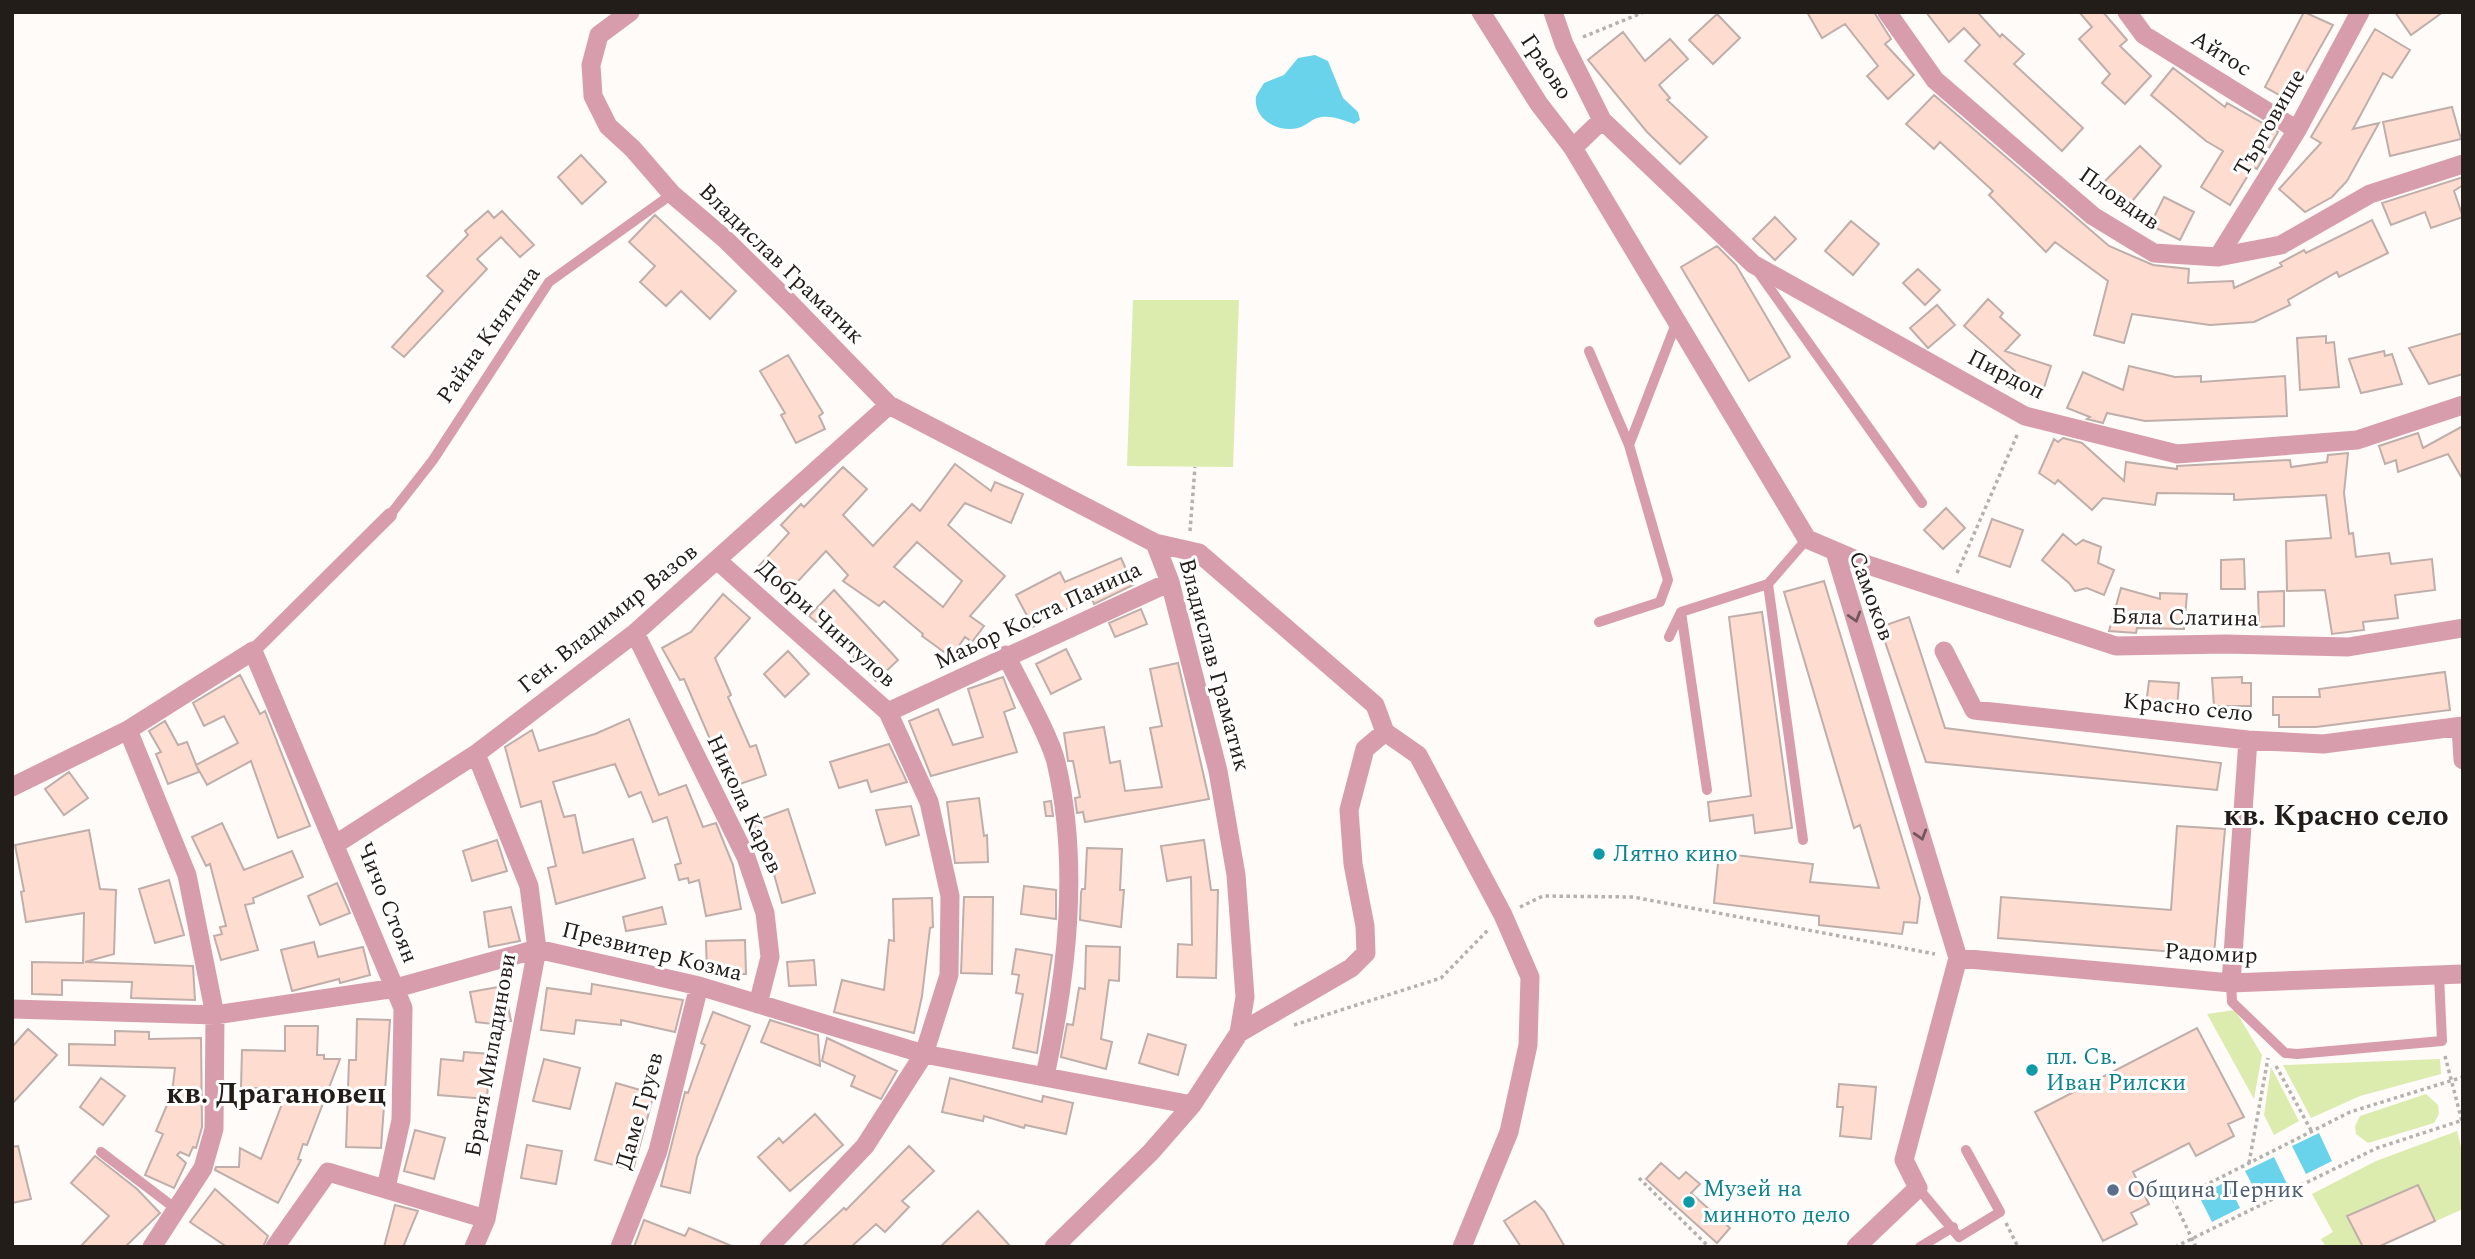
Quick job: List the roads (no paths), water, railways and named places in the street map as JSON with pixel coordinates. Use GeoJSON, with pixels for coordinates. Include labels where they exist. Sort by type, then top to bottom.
{"type":"FeatureCollection","features":[{"type":"Feature","properties":{"kind":"street"},"geometry":{"type":"LineString","coordinates":[[630,12],[599,35],[591,65],[593,96],[608,127],[633,149],[672,194]]}},
{"type":"Feature","properties":{"kind":"street","name":"Граово"},"geometry":{"type":"LineString","coordinates":[[1481,12],[1539,104],[1573,148]]}},
{"type":"Feature","properties":{"kind":"street"},"geometry":{"type":"LineString","coordinates":[[1553,12],[1564,44],[1602,120],[1573,148],[1807,539]]}},
{"type":"Feature","properties":{"kind":"street","name":"Пловдив"},"geometry":{"type":"LineString","coordinates":[[1887,12],[1935,80],[2093,216],[2154,253],[2218,257],[2281,245],[2370,194],[2463,164]]}},
{"type":"Feature","properties":{"kind":"street","name":"Айтос"},"geometry":{"type":"LineString","coordinates":[[2127,12],[2144,35],[2297,130]]}},
{"type":"Feature","properties":{"kind":"street","name":"Търговище"},"geometry":{"type":"LineString","coordinates":[[2218,257],[2297,130],[2360,12]]}},
{"type":"Feature","properties":{"kind":"street","name":"Пирдоп"},"geometry":{"type":"LineString","coordinates":[[1602,120],[1753,264],[2025,416],[2177,454],[2357,440],[2463,405]]}},
{"type":"Feature","properties":{"kind":"street","name":"Владислав Граматик"},"geometry":{"type":"LineString","coordinates":[[672,194],[725,239],[889,405],[1155,543],[1170,582],[1218,771],[1236,875],[1245,997],[1239,1033],[1192,1105],[1151,1152],[1054,1247]]}},
{"type":"Feature","properties":{"kind":"street","name":"Ген. Владимир Вазов"},"geometry":{"type":"LineString","coordinates":[[336,844],[476,754],[635,633],[889,405]]}},
{"type":"Feature","properties":{"kind":"street"},"geometry":{"type":"LineString","coordinates":[[12,787],[128,730],[253,651],[390,515]]}},
{"type":"Feature","properties":{"kind":"street","name":"Самоков"},"geometry":{"type":"LineString","coordinates":[[1807,539],[1835,552],[1958,958]]}},
{"type":"Feature","properties":{"kind":"street"},"geometry":{"type":"LineString","coordinates":[[1155,543],[1199,553],[1375,705],[1385,732],[1418,755],[1503,915],[1530,977],[1528,1045],[1509,1132],[1462,1247]]}},
{"type":"Feature","properties":{"kind":"street","name":"Бяла Слатина"},"geometry":{"type":"LineString","coordinates":[[1835,552],[2116,646],[2226,643],[2348,647],[2463,628]]}},
{"type":"Feature","properties":{"kind":"street","name":"Добри Чинтулов"},"geometry":{"type":"LineString","coordinates":[[718,561],[888,712],[929,802],[950,896],[949,975],[924,1054],[865,1146],[769,1247]]}},
{"type":"Feature","properties":{"kind":"street","name":"Маьор Коста Паница"},"geometry":{"type":"LineString","coordinates":[[888,712],[1006,655],[1170,582]]}},
{"type":"Feature","properties":{"kind":"street","name":"Никола Карев"},"geometry":{"type":"LineString","coordinates":[[635,633],[746,856],[765,914],[770,957],[758,1004]]}},
{"type":"Feature","properties":{"kind":"street","name":"Чичо Стоян"},"geometry":{"type":"LineString","coordinates":[[253,651],[403,1008],[401,1120],[386,1188]]}},
{"type":"Feature","properties":{"kind":"street","name":"Красно село"},"geometry":{"type":"LineString","coordinates":[[1944,651],[1974,710],[2248,740],[2323,744],[2462,727]]}},
{"type":"Feature","properties":{"kind":"street"},"geometry":{"type":"LineString","coordinates":[[1006,655],[1056,760],[1066,839],[1068,937],[1045,1076]]}},
{"type":"Feature","properties":{"kind":"street"},"geometry":{"type":"LineString","coordinates":[[2462,727],[2463,760]]}},
{"type":"Feature","properties":{"kind":"street"},"geometry":{"type":"LineString","coordinates":[[128,730],[187,875],[215,1015],[215,1129],[203,1168],[152,1247]]}},
{"type":"Feature","properties":{"kind":"street"},"geometry":{"type":"LineString","coordinates":[[1239,1033],[1351,968],[1366,953],[1365,926],[1353,864],[1349,810],[1365,749],[1385,732]]}},
{"type":"Feature","properties":{"kind":"street"},"geometry":{"type":"LineString","coordinates":[[2231,983],[2248,740]]}},
{"type":"Feature","properties":{"kind":"street","name":"Братя Миладинови"},"geometry":{"type":"LineString","coordinates":[[474,1247],[486,1219],[537,949],[529,886],[476,754]]}},
{"type":"Feature","properties":{"kind":"street","name":"Презвитер Козма"},"geometry":{"type":"LineString","coordinates":[[12,1009],[215,1015],[396,988],[537,949],[699,986],[924,1054],[1192,1105]]}},
{"type":"Feature","properties":{"kind":"street"},"geometry":{"type":"LineString","coordinates":[[1856,1247],[1918,1188],[1904,1160],[1958,958]]}},
{"type":"Feature","properties":{"kind":"street","name":"Радомир"},"geometry":{"type":"LineString","coordinates":[[1958,958],[2231,983],[2463,974]]}},
{"type":"Feature","properties":{"kind":"street","name":"Даме Груев"},"geometry":{"type":"LineString","coordinates":[[620,1247],[658,1151],[699,986]]}},
{"type":"Feature","properties":{"kind":"street"},"geometry":{"type":"LineString","coordinates":[[275,1247],[328,1172],[486,1219]]}},
{"type":"Feature","properties":{"kind":"lane","name":"Райна Княгина"},"geometry":{"type":"LineString","coordinates":[[390,515],[433,460],[549,282],[672,194]]}},
{"type":"Feature","properties":{"kind":"lane"},"geometry":{"type":"LineString","coordinates":[[1753,264],[1922,503]]}},
{"type":"Feature","properties":{"kind":"lane"},"geometry":{"type":"LineString","coordinates":[[1629,445],[1677,321]]}},
{"type":"Feature","properties":{"kind":"lane"},"geometry":{"type":"LineString","coordinates":[[1589,351],[1629,445],[1668,580],[1660,602],[1599,622]]}},
{"type":"Feature","properties":{"kind":"lane"},"geometry":{"type":"LineString","coordinates":[[1669,637],[1681,612],[1768,583],[1807,539]]}},
{"type":"Feature","properties":{"kind":"lane"},"geometry":{"type":"LineString","coordinates":[[1768,583],[1803,840]]}},
{"type":"Feature","properties":{"kind":"lane"},"geometry":{"type":"LineString","coordinates":[[1681,612],[1707,790]]}},
{"type":"Feature","properties":{"kind":"lane"},"geometry":{"type":"LineString","coordinates":[[2231,983],[2232,1002],[2285,1053],[2442,1041],[2439,975]]}},
{"type":"Feature","properties":{"kind":"lane"},"geometry":{"type":"LineString","coordinates":[[1918,1188],[1959,1237],[2000,1212],[1966,1150]]}},
{"type":"Feature","properties":{"kind":"lane"},"geometry":{"type":"LineString","coordinates":[[102,1152],[176,1209]]}},
{"type":"Feature","properties":{"kind":"lane"},"geometry":{"type":"LineString","coordinates":[[1920,1247],[1953,1227]]}},
{"type":"Feature","properties":{"kind":"water"},"geometry":{"type":"Polygon","coordinates":[[[1315,55],[1328,61],[1343,98],[1358,112],[1360,120],[1354,124],[1322,117],[1291,129],[1269,123],[1256,105],[1257,95],[1264,83],[1284,75],[1298,58],[1315,55]]]}},
{"type":"Feature","properties":{"kind":"water"},"geometry":{"type":"Polygon","coordinates":[[[2319,1133],[2332,1161],[2306,1174],[2292,1146],[2319,1133]]]}},
{"type":"Feature","properties":{"kind":"water"},"geometry":{"type":"Polygon","coordinates":[[[2274,1157],[2287,1184],[2259,1198],[2245,1171],[2274,1157]]]}},
{"type":"Feature","properties":{"kind":"water"},"geometry":{"type":"Polygon","coordinates":[[[2227,1181],[2240,1208],[2212,1222],[2199,1196],[2227,1181]]]}},
{"type":"Feature","properties":{"kind":"place","name":"Лятно кино"},"geometry":{"type":"Point","coordinates":[1599,854]}},
{"type":"Feature","properties":{"kind":"place","name":"пл. Св. Иван Рилски"},"geometry":{"type":"Point","coordinates":[2032,1070]}},
{"type":"Feature","properties":{"kind":"place","name":"Община Перник"},"geometry":{"type":"Point","coordinates":[2113,1190]}},
{"type":"Feature","properties":{"kind":"place","name":"Музей на минното дело"},"geometry":{"type":"Point","coordinates":[1689,1202]}},
{"type":"Feature","properties":{"kind":"district","name":"кв. Красно село"},"geometry":{"type":"Point","coordinates":[2336,816]}},
{"type":"Feature","properties":{"kind":"district","name":"кв. Драгановец"},"geometry":{"type":"Point","coordinates":[276,1094]}}]}
